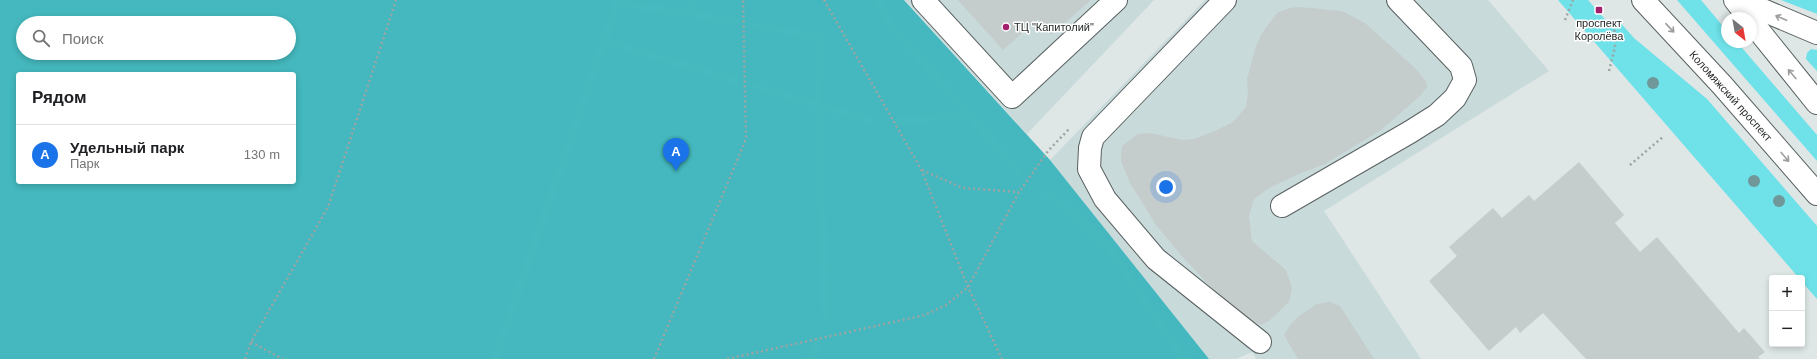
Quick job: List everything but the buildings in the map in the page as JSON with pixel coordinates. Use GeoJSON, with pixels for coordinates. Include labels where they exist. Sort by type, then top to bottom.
{"type":"FeatureCollection","features":[{"type":"Feature","properties":{"kind":"main road"},"geometry":{"type":"LineString","coordinates":[[923,0],[1012,97],[1116,0]]}},
{"type":"Feature","properties":{"kind":"main road"},"geometry":{"type":"LineString","coordinates":[[1225,0],[1093,137],[1090,148],[1089,169],[1105,199],[1156,259],[1260,342]]}},
{"type":"Feature","properties":{"kind":"main road"},"geometry":{"type":"LineString","coordinates":[[1282,206],[1410,132],[1437,114],[1455,98],[1465,80],[1461,66],[1398,0]]}},
{"type":"Feature","properties":{"kind":"main road","name":"Коломяжский проспект"},"geometry":{"type":"LineString","coordinates":[[1643,0],[1722,85],[1817,194]]}},
{"type":"Feature","properties":{"kind":"main road"},"geometry":{"type":"LineString","coordinates":[[1735,0],[1744,12]]}},
{"type":"Feature","properties":{"kind":"main road"},"geometry":{"type":"LineString","coordinates":[[1739,0],[1817,34]]}},
{"type":"Feature","properties":{"kind":"main road"},"geometry":{"type":"LineString","coordinates":[[1757,29],[1788,70],[1817,103]]}},
{"type":"Feature","properties":{"kind":"path"},"geometry":{"type":"LineString","coordinates":[[245,359],[251,342],[328,207],[396,0]]}},
{"type":"Feature","properties":{"kind":"path"},"geometry":{"type":"LineString","coordinates":[[654,359],[746,139],[743,0]]}},
{"type":"Feature","properties":{"kind":"path"},"geometry":{"type":"LineString","coordinates":[[824,0],[921,170],[968,287],[1002,359]]}},
{"type":"Feature","properties":{"kind":"path"},"geometry":{"type":"LineString","coordinates":[[1565,20],[1573,0]]}},
{"type":"Feature","properties":{"kind":"path"},"geometry":{"type":"LineString","coordinates":[[1609,71],[1615,48],[1614,21]]}},
{"type":"Feature","properties":{"kind":"path"},"geometry":{"type":"LineString","coordinates":[[1630,165],[1664,136]]}},
{"type":"Feature","properties":{"kind":"path"},"geometry":{"type":"LineString","coordinates":[[727,359],[925,315],[946,305],[968,287],[1019,192],[963,188],[921,170]]}},
{"type":"Feature","properties":{"kind":"path"},"geometry":{"type":"LineString","coordinates":[[251,342],[283,359]]}},
{"type":"Feature","properties":{"kind":"shaded area"},"geometry":{"type":"Polygon","coordinates":[[[0,0],[904,0],[1050,160],[1209,359],[0,359],[0,0]]]}},
{"type":"Feature","properties":{"kind":"shaded area"},"geometry":{"type":"Polygon","coordinates":[[[905,0],[1154,0],[1027,134],[905,0]]]}},
{"type":"Feature","properties":{"kind":"shaded area"},"geometry":{"type":"Polygon","coordinates":[[[1205,0],[1488,0],[1549,71],[1324,211],[1421,359],[1256,359],[1252,352],[1236,359],[1209,359],[1050,160],[1205,0]]]}},
{"type":"Feature","properties":{"kind":"shaded area"},"geometry":{"type":"Polygon","coordinates":[[[1558,0],[1588,0],[1611,26],[1618,20],[1634,38],[1707,99],[1817,226],[1817,299],[1805,285],[1805,275],[1796,275],[1558,0]]]}},
{"type":"Feature","properties":{"kind":"shaded area"},"geometry":{"type":"Polygon","coordinates":[[[1677,0],[1701,0],[1721,24],[1721,48],[1742,48],[1817,135],[1817,161],[1677,0]]]}},
{"type":"Feature","properties":{"kind":"shaded area"},"geometry":{"type":"Polygon","coordinates":[[[1781,0],[1817,0],[1817,14],[1781,0]]]}},
{"type":"Feature","properties":{"kind":"shaded area"},"geometry":{"type":"Polygon","coordinates":[[[1811,49],[1817,50],[1817,71],[1806,59],[1807,53],[1811,49]]]}},
{"type":"Feature","properties":{"kind":"waterway"},"geometry":{"type":"LineString","coordinates":[[495,359],[617,4],[690,13],[694,0]]}},
{"type":"Feature","properties":{"kind":"waterway"},"geometry":{"type":"LineString","coordinates":[[877,0],[888,22],[1019,172]]}},
{"type":"Feature","properties":{"kind":"waterway"},"geometry":{"type":"LineString","coordinates":[[690,13],[737,22]]}},
{"type":"Feature","properties":{"kind":"waterway"},"geometry":{"type":"LineString","coordinates":[[753,25],[819,38],[818,106],[826,319]]}},
{"type":"Feature","properties":{"kind":"waterway"},"geometry":{"type":"LineString","coordinates":[[604,41],[737,81]]}},
{"type":"Feature","properties":{"kind":"waterway"},"geometry":{"type":"LineString","coordinates":[[754,86],[870,121]]}},
{"type":"Feature","properties":{"kind":"waterway"},"geometry":{"type":"LineString","coordinates":[[897,121],[970,116]]}},
{"type":"Feature","properties":{"kind":"waterway"},"geometry":{"type":"LineString","coordinates":[[1046,193],[1068,209],[1109,248],[1158,322],[1185,359]]}},
{"type":"Feature","properties":{"kind":"waterway"},"geometry":{"type":"LineString","coordinates":[[808,359],[817,344]]}},
{"type":"Feature","properties":{"kind":"place","name":"проспект Королёва"},"geometry":{"type":"Point","coordinates":[1599,10]}},
{"type":"Feature","properties":{"kind":"place","name":"ТЦ \"Капитолий\""},"geometry":{"type":"Point","coordinates":[1006,27]}},
{"type":"Feature","properties":{"kind":"place","name":"Удельный парк"},"geometry":{"type":"Point","coordinates":[676,171]}}]}
